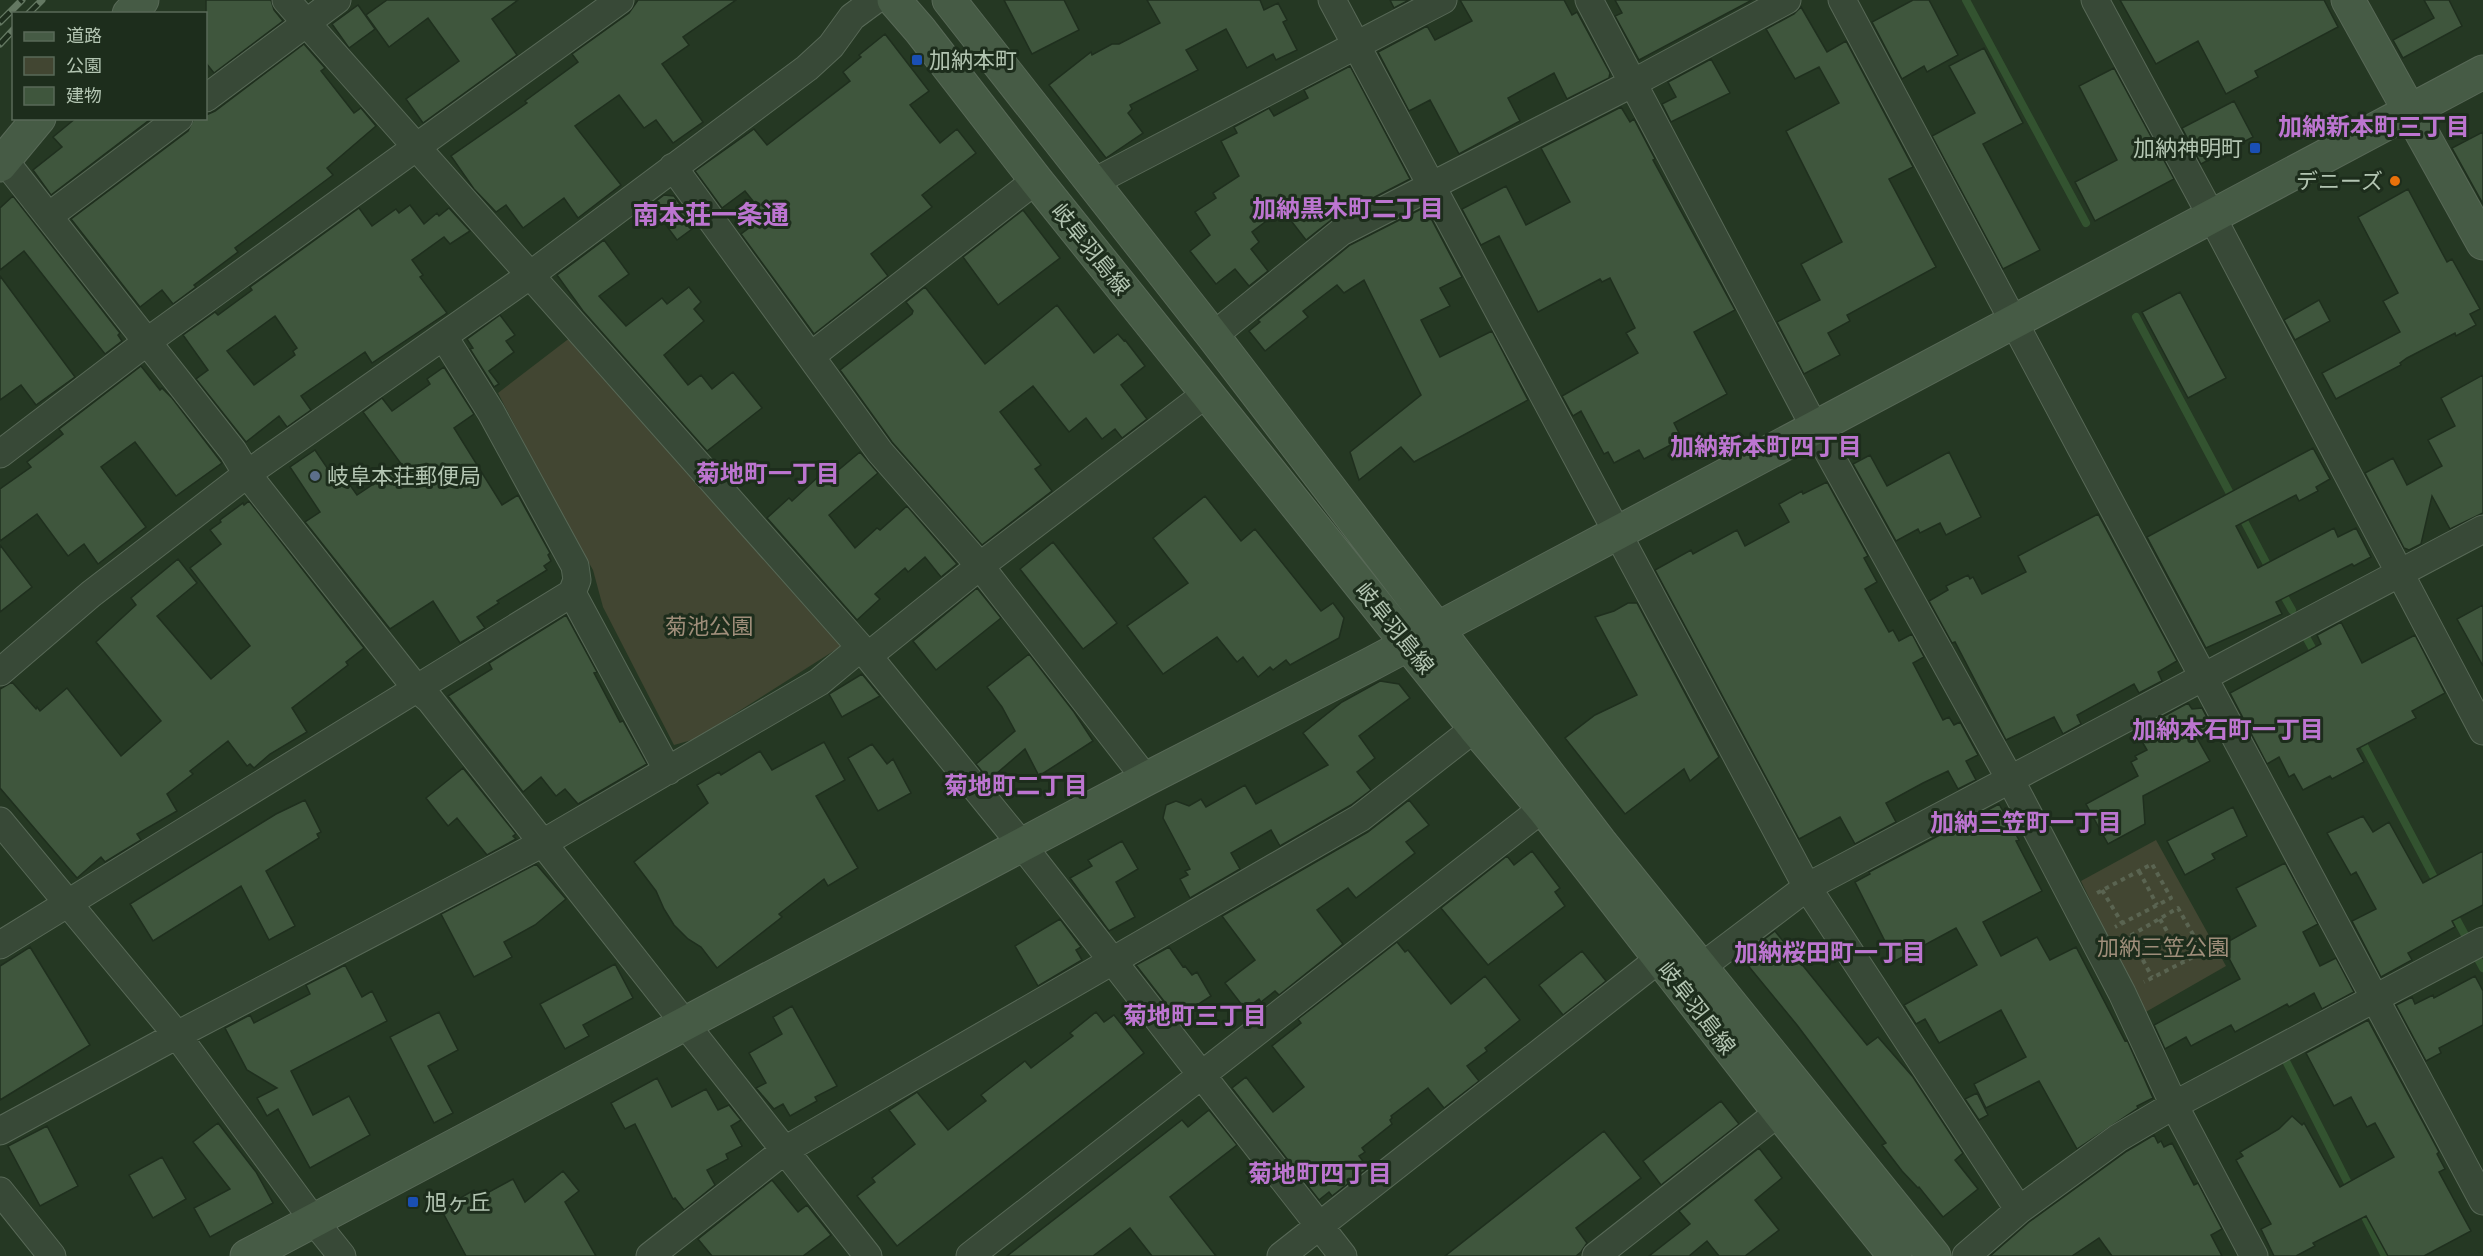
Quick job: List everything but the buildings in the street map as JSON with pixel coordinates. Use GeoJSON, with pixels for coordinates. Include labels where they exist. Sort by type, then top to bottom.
{"type":"FeatureCollection","features":[{"type":"Feature","properties":{"kind":"main road"},"geometry":{"type":"LineString","coordinates":[[131,12],[142,0]]}},
{"type":"Feature","properties":{"kind":"main road","name":"岐阜羽島線"},"geometry":{"type":"LineString","coordinates":[[894,0],[1475,728],[1542,808],[1779,1112],[1895,1256]]}},
{"type":"Feature","properties":{"kind":"main road","name":"岐阜羽島線"},"geometry":{"type":"LineString","coordinates":[[949,0],[1213,336],[1600,842],[1934,1256]]}},
{"type":"Feature","properties":{"kind":"main road"},"geometry":{"type":"LineString","coordinates":[[2348,0],[2483,243]]}},
{"type":"Feature","properties":{"kind":"main road"},"geometry":{"type":"LineString","coordinates":[[247,1256],[1146,778],[1617,534],[2483,72]]}},
{"type":"Feature","properties":{"kind":"main road"},"geometry":{"type":"LineString","coordinates":[[2,163],[37,120]]}},
{"type":"Feature","properties":{"kind":"street"},"geometry":{"type":"LineString","coordinates":[[286,0],[864,652],[1022,845],[1344,1256]]}},
{"type":"Feature","properties":{"kind":"street"},"geometry":{"type":"LineString","coordinates":[[207,97],[337,0]]}},
{"type":"Feature","properties":{"kind":"street"},"geometry":{"type":"LineString","coordinates":[[0,454],[148,341],[620,0]]}},
{"type":"Feature","properties":{"kind":"street"},"geometry":{"type":"LineString","coordinates":[[0,672],[91,594],[247,474],[529,276],[673,166],[807,68],[831,46],[852,17],[875,0]]}},
{"type":"Feature","properties":{"kind":"street"},"geometry":{"type":"LineString","coordinates":[[1332,0],[1807,887],[2019,1210]]}},
{"type":"Feature","properties":{"kind":"street"},"geometry":{"type":"LineString","coordinates":[[1092,183],[1443,0]]}},
{"type":"Feature","properties":{"kind":"street"},"geometry":{"type":"LineString","coordinates":[[1589,0],[1815,428],[2011,781],[2122,993],[2174,1105],[2254,1256]]}},
{"type":"Feature","properties":{"kind":"street"},"geometry":{"type":"LineString","coordinates":[[1213,336],[1341,232],[1633,83],[1787,0]]}},
{"type":"Feature","properties":{"kind":"street"},"geometry":{"type":"LineString","coordinates":[[1842,0],[2373,999],[2483,1201]]}},
{"type":"Feature","properties":{"kind":"street"},"geometry":{"type":"LineString","coordinates":[[2095,0],[2483,731]]}},
{"type":"Feature","properties":{"kind":"street"},"geometry":{"type":"LineString","coordinates":[[49,216],[176,120]]}},
{"type":"Feature","properties":{"kind":"street"},"geometry":{"type":"LineString","coordinates":[[2,163],[49,216],[233,451],[247,474],[416,688],[430,700],[868,1256]]}},
{"type":"Feature","properties":{"kind":"street"},"geometry":{"type":"LineString","coordinates":[[673,166],[880,452],[980,566],[1146,778]]}},
{"type":"Feature","properties":{"kind":"street"},"geometry":{"type":"LineString","coordinates":[[811,356],[1036,180]]}},
{"type":"Feature","properties":{"kind":"street"},"geometry":{"type":"LineString","coordinates":[[0,945],[572,593],[577,580],[575,566],[491,412],[444,337]]}},
{"type":"Feature","properties":{"kind":"street"},"geometry":{"type":"LineString","coordinates":[[0,1131],[177,1035],[543,843],[819,682],[864,652],[980,566],[1207,393]]}},
{"type":"Feature","properties":{"kind":"street"},"geometry":{"type":"LineString","coordinates":[[1700,968],[1807,887],[2483,529]]}},
{"type":"Feature","properties":{"kind":"street"},"geometry":{"type":"LineString","coordinates":[[572,593],[668,771]]}},
{"type":"Feature","properties":{"kind":"street"},"geometry":{"type":"LineString","coordinates":[[650,1256],[785,1150],[1360,818],[1475,728]]}},
{"type":"Feature","properties":{"kind":"street"},"geometry":{"type":"LineString","coordinates":[[970,1256],[1542,808]]}},
{"type":"Feature","properties":{"kind":"street"},"geometry":{"type":"LineString","coordinates":[[0,821],[177,1035],[342,1256]]}},
{"type":"Feature","properties":{"kind":"street"},"geometry":{"type":"LineString","coordinates":[[1966,1256],[2019,1210],[2118,1138],[2174,1105],[2483,941]]}},
{"type":"Feature","properties":{"kind":"street"},"geometry":{"type":"LineString","coordinates":[[1281,1256],[1659,959]]}},
{"type":"Feature","properties":{"kind":"street"},"geometry":{"type":"LineString","coordinates":[[1596,1256],[1779,1112]]}},
{"type":"Feature","properties":{"kind":"street"},"geometry":{"type":"LineString","coordinates":[[0,1191],[52,1256]]}},
{"type":"Feature","properties":{"kind":"path"},"geometry":{"type":"LineString","coordinates":[[2075,904],[2152,864],[2171,898],[2122,923],[2096,945]]}},
{"type":"Feature","properties":{"kind":"path"},"geometry":{"type":"LineString","coordinates":[[2139,871],[2157,905]]}},
{"type":"Feature","properties":{"kind":"path"},"geometry":{"type":"LineString","coordinates":[[2102,890],[2122,923]]}},
{"type":"Feature","properties":{"kind":"path"},"geometry":{"type":"LineString","coordinates":[[2096,945],[2130,936],[2178,908],[2203,952],[2122,993]]}},
{"type":"Feature","properties":{"kind":"path"},"geometry":{"type":"LineString","coordinates":[[2160,919],[2184,961]]}},
{"type":"Feature","properties":{"kind":"path"},"geometry":{"type":"LineString","coordinates":[[2130,936],[2152,977]]}},
{"type":"Feature","properties":{"kind":"green space","name":"菊池公園"},"geometry":{"type":"Polygon","coordinates":[[[571,337],[843,645],[695,739],[674,745],[603,607],[593,570],[557,507],[498,393],[571,337]]]}},
{"type":"Feature","properties":{"kind":"green space","name":"加納三笠公園"},"geometry":{"type":"Polygon","coordinates":[[[2156,840],[2226,966],[2144,1013],[2081,881],[2156,840]]]}},
{"type":"Feature","properties":{"kind":"waterway"},"geometry":{"type":"LineString","coordinates":[[1966,0],[2086,223]]}},
{"type":"Feature","properties":{"kind":"waterway"},"geometry":{"type":"LineString","coordinates":[[2136,317],[2234,501]]}},
{"type":"Feature","properties":{"kind":"waterway"},"geometry":{"type":"LineString","coordinates":[[2241,515],[2270,570]]}},
{"type":"Feature","properties":{"kind":"waterway"},"geometry":{"type":"LineString","coordinates":[[2280,589],[2292,610]]}},
{"type":"Feature","properties":{"kind":"waterway"},"geometry":{"type":"LineString","coordinates":[[2306,637],[2317,657]]}},
{"type":"Feature","properties":{"kind":"waterway"},"geometry":{"type":"LineString","coordinates":[[2359,736],[2438,885]]}},
{"type":"Feature","properties":{"kind":"waterway"},"geometry":{"type":"LineString","coordinates":[[2452,911],[2465,935]]}},
{"type":"Feature","properties":{"kind":"waterway"},"geometry":{"type":"LineString","coordinates":[[2478,959],[2483,968]]}},
{"type":"Feature","properties":{"kind":"waterway"},"geometry":{"type":"LineString","coordinates":[[2286,1061],[2352,1191]]}},
{"type":"Feature","properties":{"kind":"waterway"},"geometry":{"type":"LineString","coordinates":[[2361,1209],[2385,1256]]}},
{"type":"Feature","properties":{"kind":"railway"},"geometry":{"type":"LineString","coordinates":[[0,22],[22,0]]}},
{"type":"Feature","properties":{"kind":"railway"},"geometry":{"type":"LineString","coordinates":[[30,12],[42,0]]}},
{"type":"Feature","properties":{"kind":"railway"},"geometry":{"type":"LineString","coordinates":[[0,44],[12,31]]}},
{"type":"Feature","properties":{"kind":"place","name":"加納本町"},"geometry":{"type":"Point","coordinates":[917,60]}},
{"type":"Feature","properties":{"kind":"place","name":"加納神明町"},"geometry":{"type":"Point","coordinates":[2255,148]}},
{"type":"Feature","properties":{"kind":"place","name":"デニーズ"},"geometry":{"type":"Point","coordinates":[2395,181]}},
{"type":"Feature","properties":{"kind":"place","name":"岐阜本荘郵便局"},"geometry":{"type":"Point","coordinates":[315,476]}},
{"type":"Feature","properties":{"kind":"place","name":"旭ヶ丘"},"geometry":{"type":"Point","coordinates":[413,1202]}},
{"type":"Feature","properties":{"kind":"district","name":"加納新本町三丁目"},"geometry":{"type":"Point","coordinates":[2374,126]}},
{"type":"Feature","properties":{"kind":"district","name":"加納黒木町二丁目"},"geometry":{"type":"Point","coordinates":[1348,208]}},
{"type":"Feature","properties":{"kind":"district","name":"南本荘一条通"},"geometry":{"type":"Point","coordinates":[711,214]}},
{"type":"Feature","properties":{"kind":"district","name":"加納新本町四丁目"},"geometry":{"type":"Point","coordinates":[1766,446]}},
{"type":"Feature","properties":{"kind":"district","name":"菊地町一丁目"},"geometry":{"type":"Point","coordinates":[768,473]}},
{"type":"Feature","properties":{"kind":"district","name":"加納本石町一丁目"},"geometry":{"type":"Point","coordinates":[2228,729]}},
{"type":"Feature","properties":{"kind":"district","name":"菊地町二丁目"},"geometry":{"type":"Point","coordinates":[1016,785]}},
{"type":"Feature","properties":{"kind":"district","name":"加納三笠町一丁目"},"geometry":{"type":"Point","coordinates":[2026,822]}},
{"type":"Feature","properties":{"kind":"district","name":"加納桜田町一丁目"},"geometry":{"type":"Point","coordinates":[1830,952]}},
{"type":"Feature","properties":{"kind":"district","name":"菊地町三丁目"},"geometry":{"type":"Point","coordinates":[1195,1015]}},
{"type":"Feature","properties":{"kind":"district","name":"菊地町四丁目"},"geometry":{"type":"Point","coordinates":[1320,1173]}}]}
